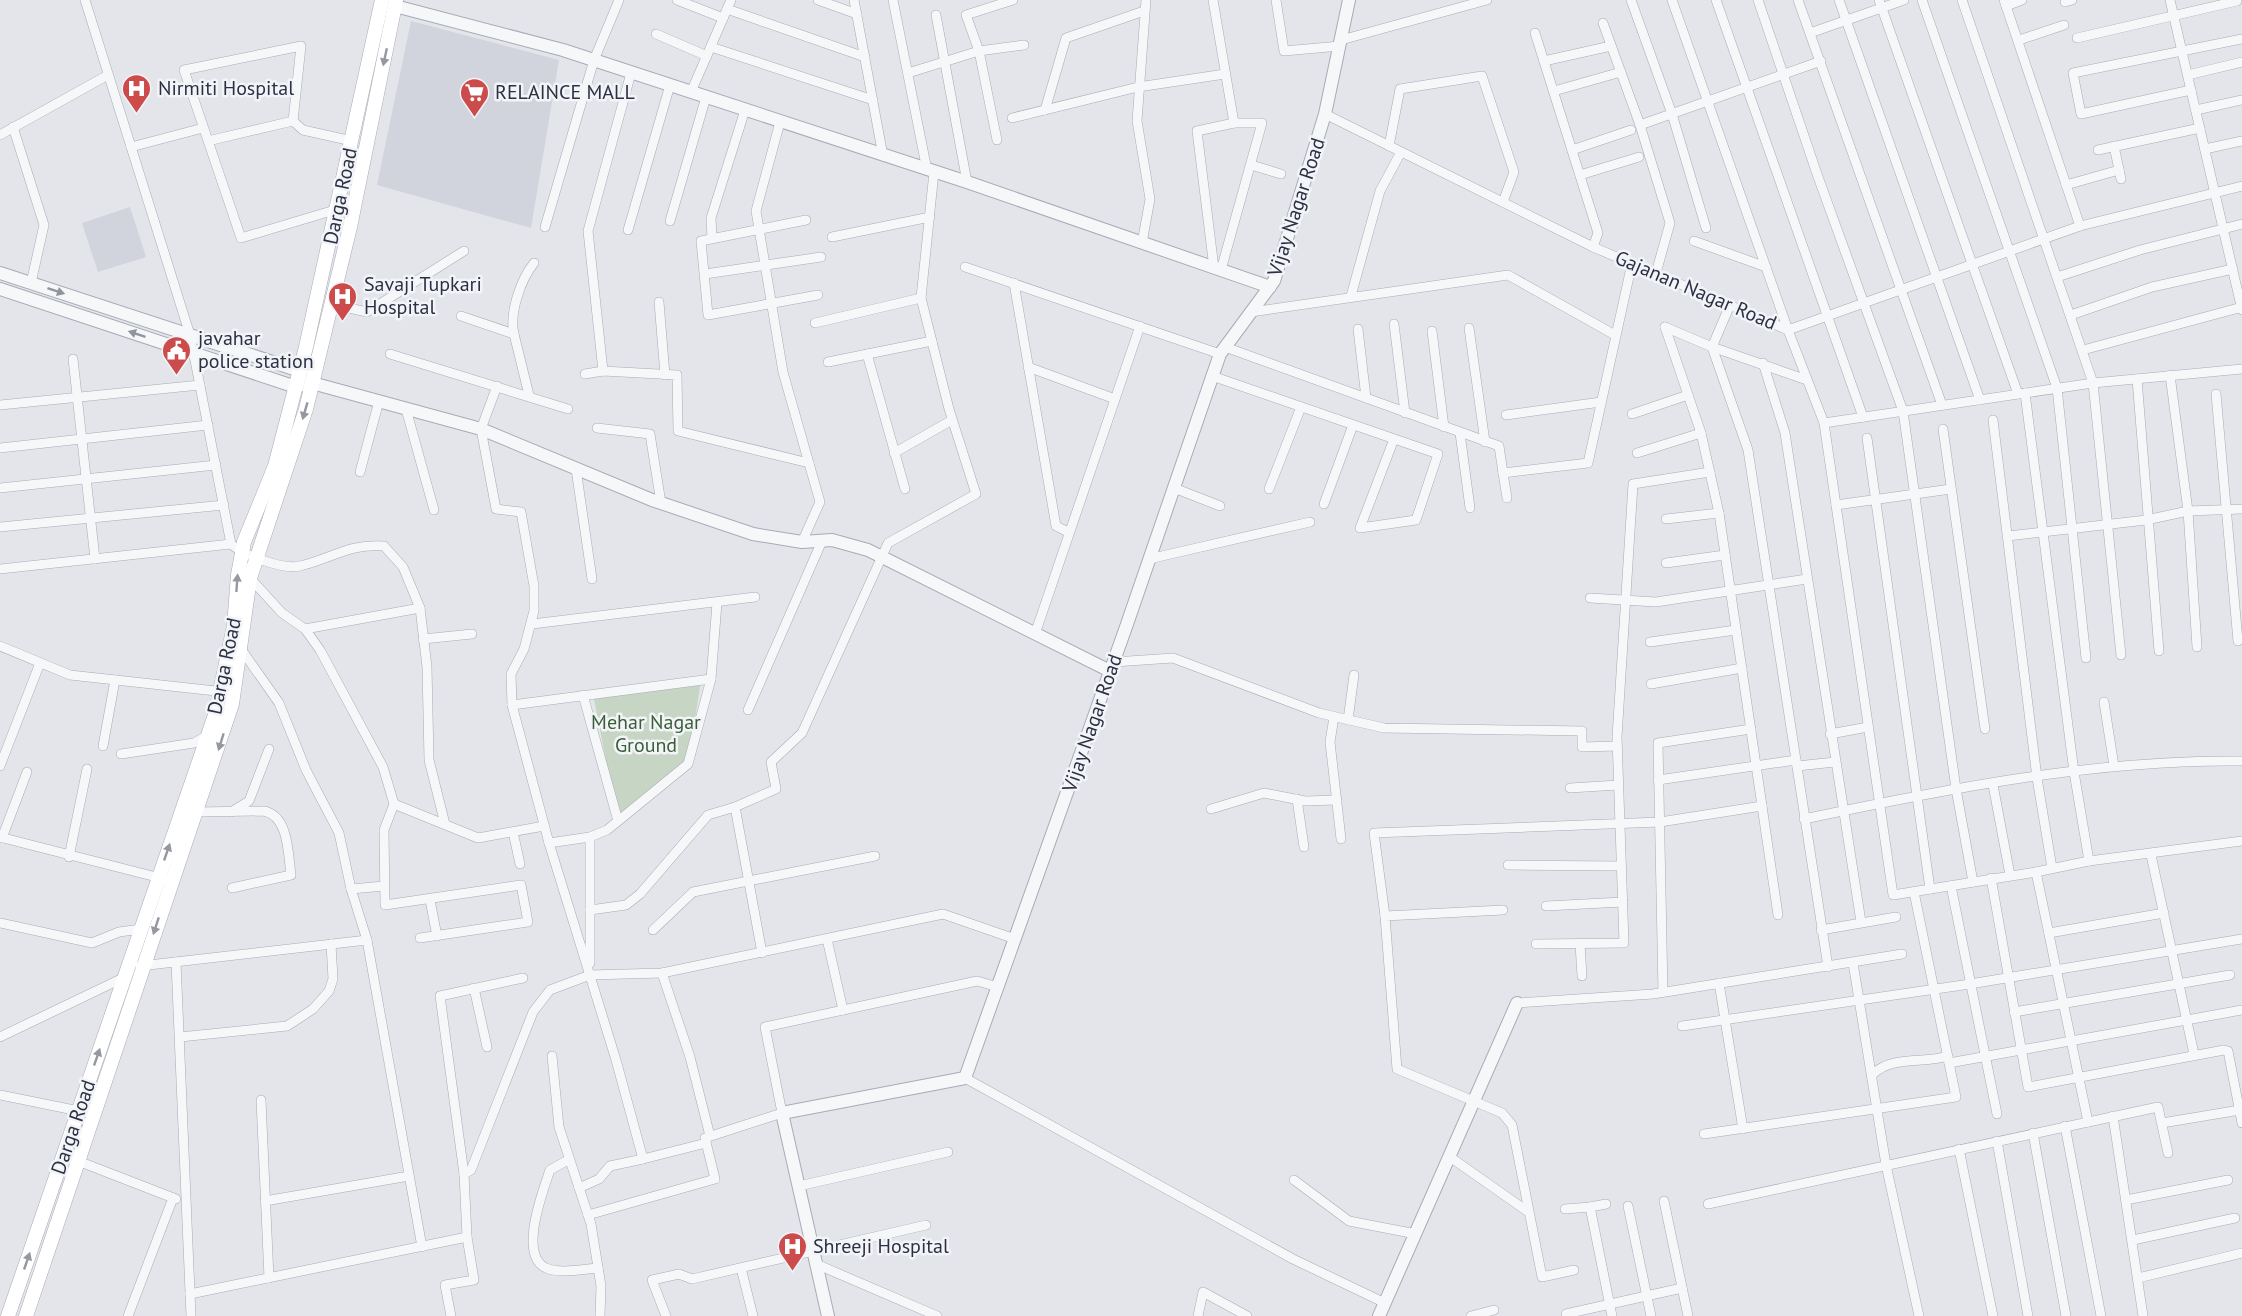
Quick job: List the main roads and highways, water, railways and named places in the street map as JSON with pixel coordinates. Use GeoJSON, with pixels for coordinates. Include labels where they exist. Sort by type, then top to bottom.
{"type":"FeatureCollection","features":[{"type":"Feature","properties":{"kind":"main road","name":"Darga Road"},"geometry":{"type":"LineString","coordinates":[[8,1316],[141,928],[196,812],[220,746],[234,626],[236,548],[274,466],[296,387],[338,209],[382,0]]}},
{"type":"Feature","properties":{"kind":"main road","name":"Darga Road"},"geometry":{"type":"LineString","coordinates":[[27,1316],[143,966],[165,880],[208,735],[227,692],[241,649],[250,578],[312,382],[353,212],[393,2]]}},
{"type":"Feature","properties":{"kind":"place","name":"Nirmiti Hospital"},"geometry":{"type":"Point","coordinates":[137,114]}},
{"type":"Feature","properties":{"kind":"place","name":"RELAINCE MALL"},"geometry":{"type":"Point","coordinates":[474,118]}},
{"type":"Feature","properties":{"kind":"place","name":"Savaji Tupkari Hospital"},"geometry":{"type":"Point","coordinates":[343,322]}},
{"type":"Feature","properties":{"kind":"place","name":"javahar police station"},"geometry":{"type":"Point","coordinates":[177,376]}},
{"type":"Feature","properties":{"kind":"place","name":"Shreeji Hospital"},"geometry":{"type":"Point","coordinates":[792,1272]}},
{"type":"Feature","properties":{"kind":"park label","name":"Mehar Nagar Ground"},"geometry":{"type":"Point","coordinates":[646,734]}}]}
